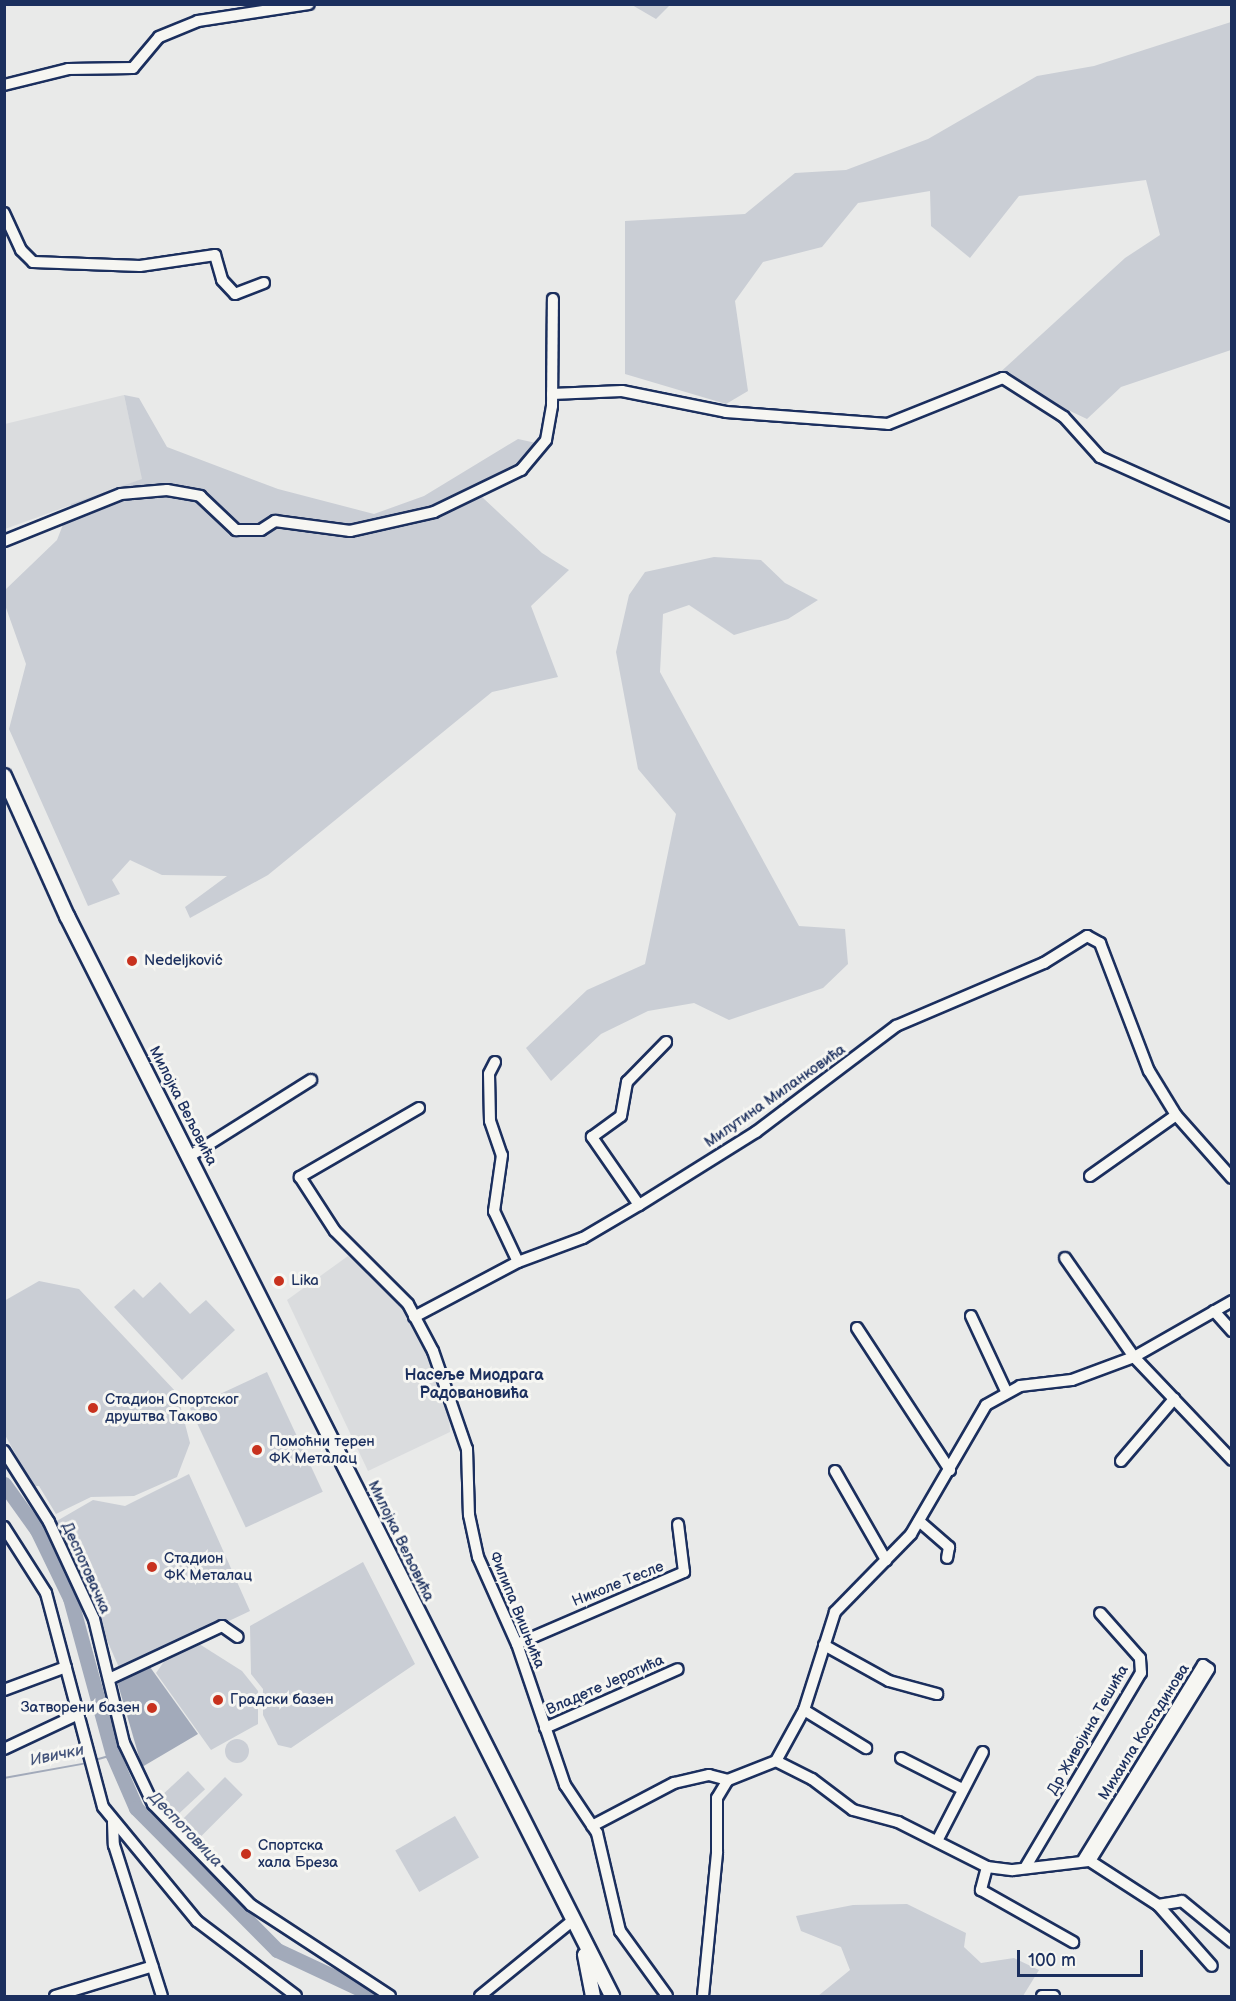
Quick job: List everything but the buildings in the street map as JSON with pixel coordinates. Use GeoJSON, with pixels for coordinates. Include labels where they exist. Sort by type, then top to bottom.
{"type":"FeatureCollection","features":[{"type":"Feature","properties":{"kind":"main road","name":"Милојка Вељовића"},"geometry":{"type":"LineString","coordinates":[[4,776],[67,916],[190,1156],[584,1946],[612,1996]]}},
{"type":"Feature","properties":{"kind":"main road"},"geometry":{"type":"LineString","coordinates":[[584,1946],[593,1996]]}},
{"type":"Feature","properties":{"kind":"street"},"geometry":{"type":"LineString","coordinates":[[4,84],[68,69],[133,68],[159,37],[198,21],[309,4]]}},
{"type":"Feature","properties":{"kind":"street"},"geometry":{"type":"LineString","coordinates":[[4,213],[21,250],[33,262],[140,266],[215,255],[222,280],[235,294],[264,283]]}},
{"type":"Feature","properties":{"kind":"street"},"geometry":{"type":"LineString","coordinates":[[4,541],[121,494],[167,490],[200,496],[236,530],[261,530],[275,521],[350,531],[387,526],[434,512],[520,470],[546,440],[552,394],[553,299]]}},
{"type":"Feature","properties":{"kind":"street"},"geometry":{"type":"LineString","coordinates":[[552,394],[622,391],[726,412],[888,424],[1003,378],[1064,417],[1100,457],[1232,516]]}},
{"type":"Feature","properties":{"kind":"street","name":"Милутина Миланковића"},"geometry":{"type":"LineString","coordinates":[[414,1317],[518,1262],[583,1238],[639,1205],[756,1132],[896,1026],[1044,963],[1091,936],[1120,990],[1149,1071],[1176,1115]]}},
{"type":"Feature","properties":{"kind":"street"},"geometry":{"type":"LineString","coordinates":[[639,1205],[592,1144],[592,1137],[621,1116],[627,1082],[666,1042]]}},
{"type":"Feature","properties":{"kind":"street"},"geometry":{"type":"LineString","coordinates":[[495,1062],[489,1074],[490,1121],[502,1155],[494,1211],[518,1262]]}},
{"type":"Feature","properties":{"kind":"street"},"geometry":{"type":"LineString","coordinates":[[190,1156],[312,1080]]}},
{"type":"Feature","properties":{"kind":"street","name":"Филипа Вишњића"},"geometry":{"type":"LineString","coordinates":[[419,1108],[300,1177],[335,1231],[408,1304],[433,1351],[467,1449],[469,1515],[478,1557],[517,1644],[545,1728],[574,1804],[592,1826],[620,1931],[667,1996]]}},
{"type":"Feature","properties":{"kind":"street"},"geometry":{"type":"LineString","coordinates":[[1090,1176],[1176,1115],[1227,1164],[1232,1178]]}},
{"type":"Feature","properties":{"kind":"street"},"geometry":{"type":"LineString","coordinates":[[1065,1258],[1134,1357],[1232,1460]]}},
{"type":"Feature","properties":{"kind":"street"},"geometry":{"type":"LineString","coordinates":[[592,1826],[674,1783],[709,1775],[728,1780],[776,1761],[804,1710],[835,1612],[886,1560],[919,1521],[986,1405],[1006,1391],[1072,1380],[1134,1357],[1232,1300]]}},
{"type":"Feature","properties":{"kind":"street"},"geometry":{"type":"LineString","coordinates":[[1214,1311],[1232,1331]]}},
{"type":"Feature","properties":{"kind":"street"},"geometry":{"type":"LineString","coordinates":[[971,1316],[1006,1391]]}},
{"type":"Feature","properties":{"kind":"street"},"geometry":{"type":"LineString","coordinates":[[857,1328],[950,1470]]}},
{"type":"Feature","properties":{"kind":"street"},"geometry":{"type":"LineString","coordinates":[[1121,1461],[1174,1399]]}},
{"type":"Feature","properties":{"kind":"street","name":"Деспотовачка"},"geometry":{"type":"LineString","coordinates":[[4,1451],[50,1522],[94,1618],[124,1743],[153,1804],[251,1905],[390,1996]]}},
{"type":"Feature","properties":{"kind":"street"},"geometry":{"type":"LineString","coordinates":[[835,1471],[886,1560]]}},
{"type":"Feature","properties":{"kind":"street"},"geometry":{"type":"LineString","coordinates":[[919,1521],[949,1547],[947,1558]]}},
{"type":"Feature","properties":{"kind":"street","name":"Николе Тесле"},"geometry":{"type":"LineString","coordinates":[[517,1644],[684,1572],[678,1524]]}},
{"type":"Feature","properties":{"kind":"street"},"geometry":{"type":"LineString","coordinates":[[4,1527],[46,1593],[66,1667],[74,1716],[88,1763],[112,1822],[114,1845],[162,1996]]}},
{"type":"Feature","properties":{"kind":"street","name":"Др Живојина Тешића"},"geometry":{"type":"LineString","coordinates":[[1025,1868],[1141,1673],[1140,1658],[1100,1613]]}},
{"type":"Feature","properties":{"kind":"street"},"geometry":{"type":"LineString","coordinates":[[109,1679],[222,1626],[238,1637]]}},
{"type":"Feature","properties":{"kind":"street"},"geometry":{"type":"LineString","coordinates":[[824,1645],[889,1681],[937,1695]]}},
{"type":"Feature","properties":{"kind":"street","name":"Михаила Костадинова"},"geometry":{"type":"LineString","coordinates":[[1203,1665],[1209,1669],[1086,1861],[1203,1665]]}},
{"type":"Feature","properties":{"kind":"street"},"geometry":{"type":"LineString","coordinates":[[4,1690],[66,1667]]}},
{"type":"Feature","properties":{"kind":"street","name":"Владете Јеротића"},"geometry":{"type":"LineString","coordinates":[[545,1728],[678,1669]]}},
{"type":"Feature","properties":{"kind":"street"},"geometry":{"type":"LineString","coordinates":[[804,1710],[866,1748]]}},
{"type":"Feature","properties":{"kind":"street"},"geometry":{"type":"LineString","coordinates":[[4,1749],[74,1716]]}},
{"type":"Feature","properties":{"kind":"street"},"geometry":{"type":"LineString","coordinates":[[937,1841],[983,1752]]}},
{"type":"Feature","properties":{"kind":"street"},"geometry":{"type":"LineString","coordinates":[[901,1758],[962,1790]]}},
{"type":"Feature","properties":{"kind":"street"},"geometry":{"type":"LineString","coordinates":[[776,1761],[812,1779],[853,1810],[937,1841],[987,1866],[1025,1868],[1086,1861],[1158,1905],[1212,1966]]}},
{"type":"Feature","properties":{"kind":"street"},"geometry":{"type":"LineString","coordinates":[[703,1996],[717,1852],[716,1804],[728,1780]]}},
{"type":"Feature","properties":{"kind":"street"},"geometry":{"type":"LineString","coordinates":[[112,1822],[197,1921],[296,1996]]}},
{"type":"Feature","properties":{"kind":"street"},"geometry":{"type":"LineString","coordinates":[[987,1866],[981,1890],[1073,1942]]}},
{"type":"Feature","properties":{"kind":"street"},"geometry":{"type":"LineString","coordinates":[[1158,1905],[1182,1901],[1232,1942]]}},
{"type":"Feature","properties":{"kind":"street"},"geometry":{"type":"LineString","coordinates":[[480,1996],[572,1921]]}},
{"type":"Feature","properties":{"kind":"street"},"geometry":{"type":"LineString","coordinates":[[55,1996],[153,1966]]}},
{"type":"Feature","properties":{"kind":"shaded area"},"geometry":{"type":"Polygon","coordinates":[[[632,5],[670,5],[656,19],[632,5]]]}},
{"type":"Feature","properties":{"kind":"shaded area"},"geometry":{"type":"Polygon","coordinates":[[[1231,22],[1231,350],[1121,387],[1087,419],[996,376],[1125,258],[1160,235],[1146,180],[1019,196],[970,258],[931,226],[930,191],[858,203],[822,247],[763,262],[735,301],[748,391],[726,404],[625,374],[625,221],[745,214],[795,173],[846,170],[928,139],[1037,76],[1094,66],[1231,22]]]}},
{"type":"Feature","properties":{"kind":"shaded area"},"geometry":{"type":"Polygon","coordinates":[[[124,395],[143,479],[5,529],[5,424],[124,395]]]}},
{"type":"Feature","properties":{"kind":"shaded area"},"geometry":{"type":"Polygon","coordinates":[[[124,395],[139,398],[167,447],[278,489],[374,514],[424,496],[518,439],[550,446],[516,476],[482,497],[542,553],[569,570],[531,606],[558,677],[492,692],[268,875],[190,918],[185,907],[227,876],[162,875],[130,860],[112,880],[120,894],[88,906],[9,729],[26,664],[5,605],[5,590],[57,540],[71,504],[142,479],[124,395]]]}},
{"type":"Feature","properties":{"kind":"shaded area"},"geometry":{"type":"Polygon","coordinates":[[[714,557],[761,560],[785,583],[818,600],[788,619],[734,635],[689,605],[663,614],[660,672],[799,926],[845,929],[848,964],[823,988],[729,1020],[694,1003],[648,1011],[601,1034],[551,1081],[526,1048],[587,990],[645,964],[676,814],[638,769],[616,652],[629,595],[645,572],[714,557]]]}},
{"type":"Feature","properties":{"kind":"shaded area"},"geometry":{"type":"Polygon","coordinates":[[[348,1256],[405,1300],[448,1397],[450,1432],[368,1471],[287,1300],[348,1256]]]}},
{"type":"Feature","properties":{"kind":"shaded area","name":"Стадион Спортског друштва Таково"},"geometry":{"type":"Polygon","coordinates":[[[39,1281],[79,1289],[177,1393],[190,1443],[177,1477],[134,1496],[91,1497],[56,1514],[39,1486],[33,1486],[5,1435],[4,1301],[39,1281]]]}},
{"type":"Feature","properties":{"kind":"shaded area"},"geometry":{"type":"Polygon","coordinates":[[[160,1282],[190,1314],[206,1300],[235,1330],[182,1380],[114,1307],[134,1289],[143,1298],[160,1282]]]}},
{"type":"Feature","properties":{"kind":"shaded area","name":"Помоћни терен ФК Металац"},"geometry":{"type":"Polygon","coordinates":[[[267,1372],[323,1492],[246,1528],[190,1408],[267,1372]]]}},
{"type":"Feature","properties":{"kind":"shaded area","name":"Стадион ФК Металац"},"geometry":{"type":"Polygon","coordinates":[[[189,1474],[250,1611],[121,1672],[55,1522],[93,1500],[125,1506],[189,1474]]]}},
{"type":"Feature","properties":{"kind":"shaded area"},"geometry":{"type":"Polygon","coordinates":[[[363,1562],[415,1664],[291,1748],[278,1745],[263,1715],[263,1689],[251,1674],[250,1626],[363,1562]]]}},
{"type":"Feature","properties":{"kind":"shaded area","name":"Градски базен"},"geometry":{"type":"Polygon","coordinates":[[[193,1640],[242,1671],[258,1691],[258,1724],[211,1750],[156,1673],[172,1650],[193,1640]]]}},
{"type":"Feature","properties":{"kind":"shaded area"},"geometry":{"type":"Polygon","coordinates":[[[237,1739],[246,1742],[249,1751],[246,1760],[237,1763],[228,1760],[225,1751],[228,1742],[237,1739]]]}},
{"type":"Feature","properties":{"kind":"shaded area"},"geometry":{"type":"Polygon","coordinates":[[[188,1771],[205,1789],[176,1817],[159,1798],[188,1771]]]}},
{"type":"Feature","properties":{"kind":"shaded area"},"geometry":{"type":"Polygon","coordinates":[[[225,1777],[243,1795],[198,1839],[180,1822],[225,1777]]]}},
{"type":"Feature","properties":{"kind":"shaded area"},"geometry":{"type":"Polygon","coordinates":[[[455,1816],[479,1858],[419,1892],[395,1850],[455,1816]]]}},
{"type":"Feature","properties":{"kind":"shaded area"},"geometry":{"type":"Polygon","coordinates":[[[907,1904],[966,1933],[964,1947],[981,1963],[1014,1958],[1039,1970],[1023,1996],[818,1996],[850,1970],[841,1947],[801,1931],[796,1916],[853,1905],[907,1904]]]}},
{"type":"Feature","properties":{"kind":"water","name":"Затворени базен"},"geometry":{"type":"Polygon","coordinates":[[[150,1667],[198,1734],[142,1767],[117,1681],[150,1667]]]}},
{"type":"Feature","properties":{"kind":"waterway","name":"Деспотовица"},"geometry":{"type":"LineString","coordinates":[[4,1484],[37,1530],[70,1598],[113,1755],[136,1808],[277,1950],[375,1996]]}},
{"type":"Feature","properties":{"kind":"waterway","name":"Ивички"},"geometry":{"type":"LineString","coordinates":[[95,1760],[113,1755]]}},
{"type":"Feature","properties":{"kind":"waterway","name":"Ивички"},"geometry":{"type":"LineString","coordinates":[[4,1778],[87,1763]]}},
{"type":"Feature","properties":{"kind":"place","name":"Nedeljković"},"geometry":{"type":"Point","coordinates":[132,961]}},
{"type":"Feature","properties":{"kind":"place","name":"Lika"},"geometry":{"type":"Point","coordinates":[279,1281]}},
{"type":"Feature","properties":{"kind":"place","name":"Стадион Спортског друштва Таково"},"geometry":{"type":"Point","coordinates":[93,1408]}},
{"type":"Feature","properties":{"kind":"place","name":"Помоћни терен ФК Металац"},"geometry":{"type":"Point","coordinates":[257,1450]}},
{"type":"Feature","properties":{"kind":"place","name":"Стадион ФК Металац"},"geometry":{"type":"Point","coordinates":[152,1567]}},
{"type":"Feature","properties":{"kind":"place","name":"Градски базен"},"geometry":{"type":"Point","coordinates":[218,1700]}},
{"type":"Feature","properties":{"kind":"place","name":"Затворени базен"},"geometry":{"type":"Point","coordinates":[152,1708]}},
{"type":"Feature","properties":{"kind":"place","name":"Спортска хала Бреза"},"geometry":{"type":"Point","coordinates":[246,1854]}},
{"type":"Feature","properties":{"kind":"district","name":"Насеље Миодрага Радовановића"},"geometry":{"type":"Point","coordinates":[474,1385]}}]}
